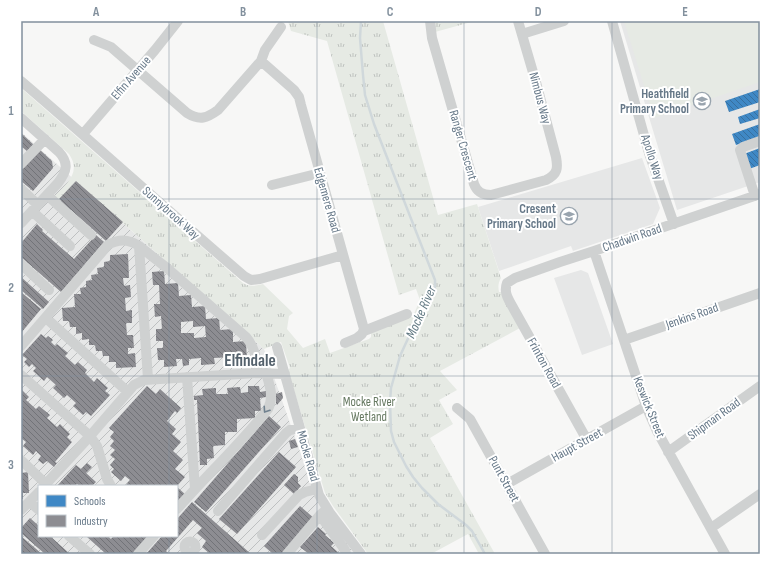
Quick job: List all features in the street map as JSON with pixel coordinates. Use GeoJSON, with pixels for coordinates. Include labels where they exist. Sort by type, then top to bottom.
{"type":"FeatureCollection","features":[{"type":"Feature","properties":{"kind":"street","name":"Elfin Avenue"},"geometry":{"type":"LineString","coordinates":[[82,134],[138,70],[178,21]]}},
{"type":"Feature","properties":{"kind":"street","name":"Ranger Crescent"},"geometry":{"type":"LineString","coordinates":[[430,21],[432,38],[476,189],[482,194],[491,195],[546,180],[554,175]]}},
{"type":"Feature","properties":{"kind":"street","name":"Nimbus Way"},"geometry":{"type":"LineString","coordinates":[[518,21],[556,157],[557,168],[554,175]]}},
{"type":"Feature","properties":{"kind":"street"},"geometry":{"type":"LineString","coordinates":[[522,34],[564,21]]}},
{"type":"Feature","properties":{"kind":"street","name":"Apollo Way"},"geometry":{"type":"LineString","coordinates":[[612,21],[649,152],[674,224]]}},
{"type":"Feature","properties":{"kind":"street"},"geometry":{"type":"LineString","coordinates":[[94,40],[111,47],[192,117],[201,118],[210,116],[218,110],[260,61],[265,50],[281,27]]}},
{"type":"Feature","properties":{"kind":"street","name":"Edgemere Road"},"geometry":{"type":"LineString","coordinates":[[260,61],[294,90],[299,97],[364,331]]}},
{"type":"Feature","properties":{"kind":"street","name":"Sunnybrook Way"},"geometry":{"type":"LineString","coordinates":[[21,81],[244,276],[251,280],[260,280],[343,255]]}},
{"type":"Feature","properties":{"kind":"street"},"geometry":{"type":"LineString","coordinates":[[21,118],[59,152],[66,164],[64,175],[58,183],[21,223]]}},
{"type":"Feature","properties":{"kind":"street"},"geometry":{"type":"LineString","coordinates":[[21,164],[45,139]]}},
{"type":"Feature","properties":{"kind":"street"},"geometry":{"type":"LineString","coordinates":[[757,195],[740,150],[743,147],[760,142]]}},
{"type":"Feature","properties":{"kind":"street"},"geometry":{"type":"LineString","coordinates":[[272,185],[320,173]]}},
{"type":"Feature","properties":{"kind":"street"},"geometry":{"type":"LineString","coordinates":[[21,189],[35,208],[70,246]]}},
{"type":"Feature","properties":{"kind":"street"},"geometry":{"type":"LineString","coordinates":[[46,195],[91,236]]}},
{"type":"Feature","properties":{"kind":"street","name":"Chadwin Road"},"geometry":{"type":"LineString","coordinates":[[506,286],[507,283],[515,278],[757,195]]}},
{"type":"Feature","properties":{"kind":"street"},"geometry":{"type":"LineString","coordinates":[[21,346],[108,245],[112,242],[127,240],[135,243],[167,268],[246,337],[254,350],[261,373],[271,391],[270,404],[268,409],[236,446],[178,508]]}},
{"type":"Feature","properties":{"kind":"street"},"geometry":{"type":"LineString","coordinates":[[139,246],[148,379]]}},
{"type":"Feature","properties":{"kind":"street","name":"Keswick Street"},"geometry":{"type":"LineString","coordinates":[[594,251],[646,406],[668,452],[725,554]]}},
{"type":"Feature","properties":{"kind":"street"},"geometry":{"type":"LineString","coordinates":[[21,264],[49,290]]}},
{"type":"Feature","properties":{"kind":"street","name":"Frinton Road"},"geometry":{"type":"LineString","coordinates":[[506,286],[505,290],[511,304],[587,440]]}},
{"type":"Feature","properties":{"kind":"street","name":"Jenkins Road"},"geometry":{"type":"LineString","coordinates":[[624,340],[760,293]]}},
{"type":"Feature","properties":{"kind":"street"},"geometry":{"type":"LineString","coordinates":[[345,343],[357,338],[364,331],[407,314]]}},
{"type":"Feature","properties":{"kind":"street"},"geometry":{"type":"LineString","coordinates":[[46,318],[128,392]]}},
{"type":"Feature","properties":{"kind":"street","name":"Mocke Road"},"geometry":{"type":"LineString","coordinates":[[277,347],[324,512],[361,554]]}},
{"type":"Feature","properties":{"kind":"street"},"geometry":{"type":"LineString","coordinates":[[21,460],[45,485],[128,392],[144,380],[261,373],[285,374]]}},
{"type":"Feature","properties":{"kind":"street"},"geometry":{"type":"LineString","coordinates":[[21,375],[90,436],[97,446],[106,479],[110,485]]}},
{"type":"Feature","properties":{"kind":"street"},"geometry":{"type":"LineString","coordinates":[[188,377],[195,489]]}},
{"type":"Feature","properties":{"kind":"street","name":"Shipman Road"},"geometry":{"type":"LineString","coordinates":[[668,452],[760,386]]}},
{"type":"Feature","properties":{"kind":"street","name":"Haupt Street"},"geometry":{"type":"LineString","coordinates":[[507,484],[646,406]]}},
{"type":"Feature","properties":{"kind":"street","name":"Punt Street"},"geometry":{"type":"LineString","coordinates":[[457,408],[470,419],[545,554]]}},
{"type":"Feature","properties":{"kind":"street"},"geometry":{"type":"LineString","coordinates":[[218,511],[286,433],[290,430],[300,428]]}},
{"type":"Feature","properties":{"kind":"street"},"geometry":{"type":"LineString","coordinates":[[262,535],[299,495],[317,489]]}},
{"type":"Feature","properties":{"kind":"street"},"geometry":{"type":"LineString","coordinates":[[21,510],[38,493]]}},
{"type":"Feature","properties":{"kind":"street"},"geometry":{"type":"LineString","coordinates":[[711,528],[760,494]]}},
{"type":"Feature","properties":{"kind":"street"},"geometry":{"type":"LineString","coordinates":[[30,502],[38,509]]}},
{"type":"Feature","properties":{"kind":"street"},"geometry":{"type":"LineString","coordinates":[[287,554],[324,512],[346,554]]}},
{"type":"Feature","properties":{"kind":"street"},"geometry":{"type":"LineString","coordinates":[[70,537],[90,554]]}},
{"type":"Feature","properties":{"kind":"street"},"geometry":{"type":"LineString","coordinates":[[138,554],[153,537]]}},
{"type":"Feature","properties":{"kind":"shaded area","name":"Heathfield Primary School"},"geometry":{"type":"Polygon","coordinates":[[[620,21],[760,21],[760,182],[677,210],[620,21]]]}},
{"type":"Feature","properties":{"kind":"shaded area"},"geometry":{"type":"Polygon","coordinates":[[[21,132],[264,349],[317,500],[356,554],[21,554],[21,132]]]}},
{"type":"Feature","properties":{"kind":"shaded area","name":"Cresent Primary School"},"geometry":{"type":"Polygon","coordinates":[[[642,158],[660,208],[653,224],[573,251],[571,246],[499,271],[478,207],[642,158]]]}},
{"type":"Feature","properties":{"kind":"shaded area"},"geometry":{"type":"Polygon","coordinates":[[[581,270],[588,273],[613,344],[582,355],[554,278],[581,270]]]}},
{"type":"Feature","properties":{"kind":"green space","name":"Mocke River Wetland"},"geometry":{"type":"Polygon","coordinates":[[[288,21],[383,21],[438,215],[477,204],[501,278],[498,285],[499,292],[501,292],[520,328],[440,371],[457,390],[439,400],[453,424],[430,438],[495,554],[479,554],[468,534],[431,554],[368,554],[325,493],[288,370],[290,368],[281,342],[264,349],[76,181],[58,200],[54,197],[71,178],[74,167],[73,161],[69,154],[21,111],[21,88],[243,283],[253,286],[263,284],[293,313],[289,316],[287,329],[303,348],[325,339],[330,353],[369,339],[371,337],[371,332],[413,316],[420,300],[416,289],[399,295],[327,41],[291,31],[288,21]]]}},
{"type":"Feature","properties":{"kind":"green space"},"geometry":{"type":"Polygon","coordinates":[[[433,21],[475,21],[435,32],[433,21]]]}},
{"type":"Feature","properties":{"kind":"green space"},"geometry":{"type":"Polygon","coordinates":[[[624,21],[760,21],[760,82],[654,118],[624,21]]]}},
{"type":"Feature","properties":{"kind":"building: Schools"},"geometry":{"type":"Polygon","coordinates":[[[760,89],[760,102],[729,112],[725,101],[760,89]]]}},
{"type":"Feature","properties":{"kind":"building: Schools"},"geometry":{"type":"Polygon","coordinates":[[[760,109],[760,118],[740,124],[738,117],[760,109]]]}},
{"type":"Feature","properties":{"kind":"building: Schools"},"geometry":{"type":"Polygon","coordinates":[[[760,124],[760,137],[736,145],[732,134],[760,124]]]}},
{"type":"Feature","properties":{"kind":"building: Schools"},"geometry":{"type":"Polygon","coordinates":[[[760,148],[760,165],[749,169],[744,154],[760,148]]]}},
{"type":"Feature","properties":{"kind":"building: Industry"},"geometry":{"type":"Polygon","coordinates":[[[21,133],[35,146],[28,152],[21,146],[21,133]]]}},
{"type":"Feature","properties":{"kind":"building: Industry"},"geometry":{"type":"Polygon","coordinates":[[[39,149],[52,161],[53,168],[33,191],[21,181],[21,170],[39,149]]]}},
{"type":"Feature","properties":{"kind":"building: Industry"},"geometry":{"type":"Polygon","coordinates":[[[76,181],[123,222],[106,241],[71,210],[69,212],[59,203],[61,201],[59,199],[76,181]]]}},
{"type":"Feature","properties":{"kind":"building: Industry"},"geometry":{"type":"Polygon","coordinates":[[[37,224],[43,230],[42,231],[74,259],[96,235],[104,242],[61,292],[21,257],[21,243],[37,224]]]}},
{"type":"Feature","properties":{"kind":"building: Industry"},"geometry":{"type":"Polygon","coordinates":[[[128,254],[129,278],[123,278],[124,286],[130,285],[131,297],[125,298],[126,311],[132,310],[132,323],[126,323],[127,335],[133,335],[134,348],[128,348],[128,354],[135,353],[136,367],[116,368],[116,362],[109,362],[109,356],[103,356],[102,351],[96,351],[95,345],[89,345],[89,339],[82,340],[82,333],[76,334],[76,327],[70,327],[69,321],[63,321],[62,308],[75,307],[74,294],[81,294],[80,288],[86,287],[86,281],[92,280],[91,275],[98,274],[97,268],[104,267],[104,262],[110,261],[110,255],[128,254]]]}},
{"type":"Feature","properties":{"kind":"building: Industry"},"geometry":{"type":"Polygon","coordinates":[[[164,271],[165,284],[178,283],[179,296],[191,295],[192,307],[205,306],[206,319],[219,318],[220,330],[233,329],[233,342],[246,341],[247,362],[232,363],[232,357],[214,358],[215,364],[201,365],[201,358],[189,359],[189,365],[183,366],[182,359],[176,359],[177,366],[164,367],[164,360],[158,360],[157,348],[163,348],[163,341],[156,341],[156,329],[162,329],[161,316],[155,317],[154,304],[160,304],[159,285],[153,285],[152,272],[164,271]],[[193,321],[181,322],[181,333],[194,333],[194,338],[206,337],[205,326],[193,327],[193,321]]]}},
{"type":"Feature","properties":{"kind":"building: Industry"},"geometry":{"type":"Polygon","coordinates":[[[21,277],[49,302],[43,309],[21,290],[21,277]]]}},
{"type":"Feature","properties":{"kind":"building: Industry"},"geometry":{"type":"Polygon","coordinates":[[[21,292],[41,309],[21,333],[21,292]]]}},
{"type":"Feature","properties":{"kind":"building: Industry"},"geometry":{"type":"Polygon","coordinates":[[[41,334],[46,338],[48,336],[53,340],[51,342],[55,346],[57,344],[68,353],[65,356],[75,365],[78,362],[87,370],[85,373],[94,382],[97,378],[108,388],[105,391],[110,395],[91,416],[86,412],[83,415],[73,406],[76,403],[67,395],[64,398],[53,388],[56,385],[47,377],[44,381],[33,371],[36,368],[32,364],[29,367],[24,362],[27,359],[22,355],[41,334]]]}},
{"type":"Feature","properties":{"kind":"building: Industry"},"geometry":{"type":"Polygon","coordinates":[[[147,386],[156,394],[160,389],[181,408],[177,413],[175,411],[167,421],[176,429],[172,434],[181,442],[173,451],[183,460],[175,469],[185,477],[178,485],[126,485],[130,480],[125,476],[121,481],[111,472],[114,469],[110,465],[115,459],[110,455],[115,450],[110,446],[114,441],[110,437],[114,432],[109,428],[147,386]]]}},
{"type":"Feature","properties":{"kind":"building: Industry"},"geometry":{"type":"Polygon","coordinates":[[[248,386],[259,386],[260,392],[266,391],[266,397],[260,398],[261,411],[255,411],[255,418],[237,419],[237,432],[225,432],[225,445],[213,446],[214,458],[207,459],[207,465],[200,465],[197,400],[194,400],[194,396],[203,395],[202,389],[216,388],[216,394],[228,394],[227,388],[240,387],[241,393],[248,392],[248,386]]]}},
{"type":"Feature","properties":{"kind":"building: Industry"},"geometry":{"type":"Polygon","coordinates":[[[21,389],[29,397],[26,400],[36,409],[39,406],[50,415],[47,418],[57,427],[60,424],[70,434],[67,437],[72,442],[55,462],[57,463],[54,467],[47,461],[43,464],[38,460],[41,456],[36,451],[33,455],[23,446],[26,442],[21,438],[21,389]]]}},
{"type":"Feature","properties":{"kind":"building: Industry"},"geometry":{"type":"Polygon","coordinates":[[[282,392],[283,398],[277,405],[276,394],[282,392]]]}},
{"type":"Feature","properties":{"kind":"building: Industry"},"geometry":{"type":"Polygon","coordinates":[[[269,416],[281,427],[206,512],[194,502],[269,416]]]}},
{"type":"Feature","properties":{"kind":"building: Industry"},"geometry":{"type":"Polygon","coordinates":[[[295,439],[298,447],[291,449],[289,441],[295,439]]]}},
{"type":"Feature","properties":{"kind":"building: Industry"},"geometry":{"type":"Polygon","coordinates":[[[279,452],[296,467],[237,534],[219,519],[279,452]]]}},
{"type":"Feature","properties":{"kind":"building: Industry"},"geometry":{"type":"Polygon","coordinates":[[[87,463],[92,467],[86,473],[96,482],[93,485],[58,485],[76,465],[81,469],[87,463]]]}},
{"type":"Feature","properties":{"kind":"building: Industry"},"geometry":{"type":"Polygon","coordinates":[[[28,472],[29,493],[23,493],[23,499],[21,499],[21,473],[28,472]]]}},
{"type":"Feature","properties":{"kind":"building: Industry"},"geometry":{"type":"Polygon","coordinates":[[[294,474],[298,477],[298,483],[301,486],[294,494],[284,485],[294,474]]]}},
{"type":"Feature","properties":{"kind":"building: Industry"},"geometry":{"type":"Polygon","coordinates":[[[178,488],[186,495],[178,504],[178,488]]]}},
{"type":"Feature","properties":{"kind":"building: Industry"},"geometry":{"type":"Polygon","coordinates":[[[192,502],[251,554],[210,554],[202,547],[206,541],[197,533],[202,528],[193,520],[166,551],[169,554],[146,554],[161,537],[178,537],[178,518],[192,502]]]}},
{"type":"Feature","properties":{"kind":"building: Industry"},"geometry":{"type":"Polygon","coordinates":[[[300,506],[315,519],[284,554],[273,554],[264,546],[300,506]]]}},
{"type":"Feature","properties":{"kind":"building: Industry"},"geometry":{"type":"Polygon","coordinates":[[[30,518],[38,525],[38,537],[51,537],[70,554],[45,554],[21,533],[21,528],[30,518]]]}},
{"type":"Feature","properties":{"kind":"building: Industry"},"geometry":{"type":"Polygon","coordinates":[[[318,527],[334,543],[331,546],[340,554],[309,554],[300,547],[318,527]]]}},
{"type":"Feature","properties":{"kind":"building: Industry"},"geometry":{"type":"Polygon","coordinates":[[[21,536],[42,554],[21,554],[21,536]]]}},
{"type":"Feature","properties":{"kind":"building: Industry"},"geometry":{"type":"Polygon","coordinates":[[[87,537],[109,537],[111,539],[113,537],[147,537],[132,554],[106,554],[87,537]]]}},
{"type":"Feature","properties":{"kind":"waterway","name":"Mocke River"},"geometry":{"type":"LineString","coordinates":[[361,21],[360,38],[365,95],[374,124],[435,280],[434,291],[416,321],[400,356],[391,388],[391,431],[394,442],[413,477],[438,504],[472,531],[485,554]]}},
{"type":"Feature","properties":{"kind":"place","name":"Heathfield Primary School"},"geometry":{"type":"Point","coordinates":[702,101]}},
{"type":"Feature","properties":{"kind":"place","name":"Cresent Primary School"},"geometry":{"type":"Point","coordinates":[569,216]}},
{"type":"Feature","properties":{"kind":"district","name":"Elfindale"},"geometry":{"type":"Point","coordinates":[250,361]}}]}
